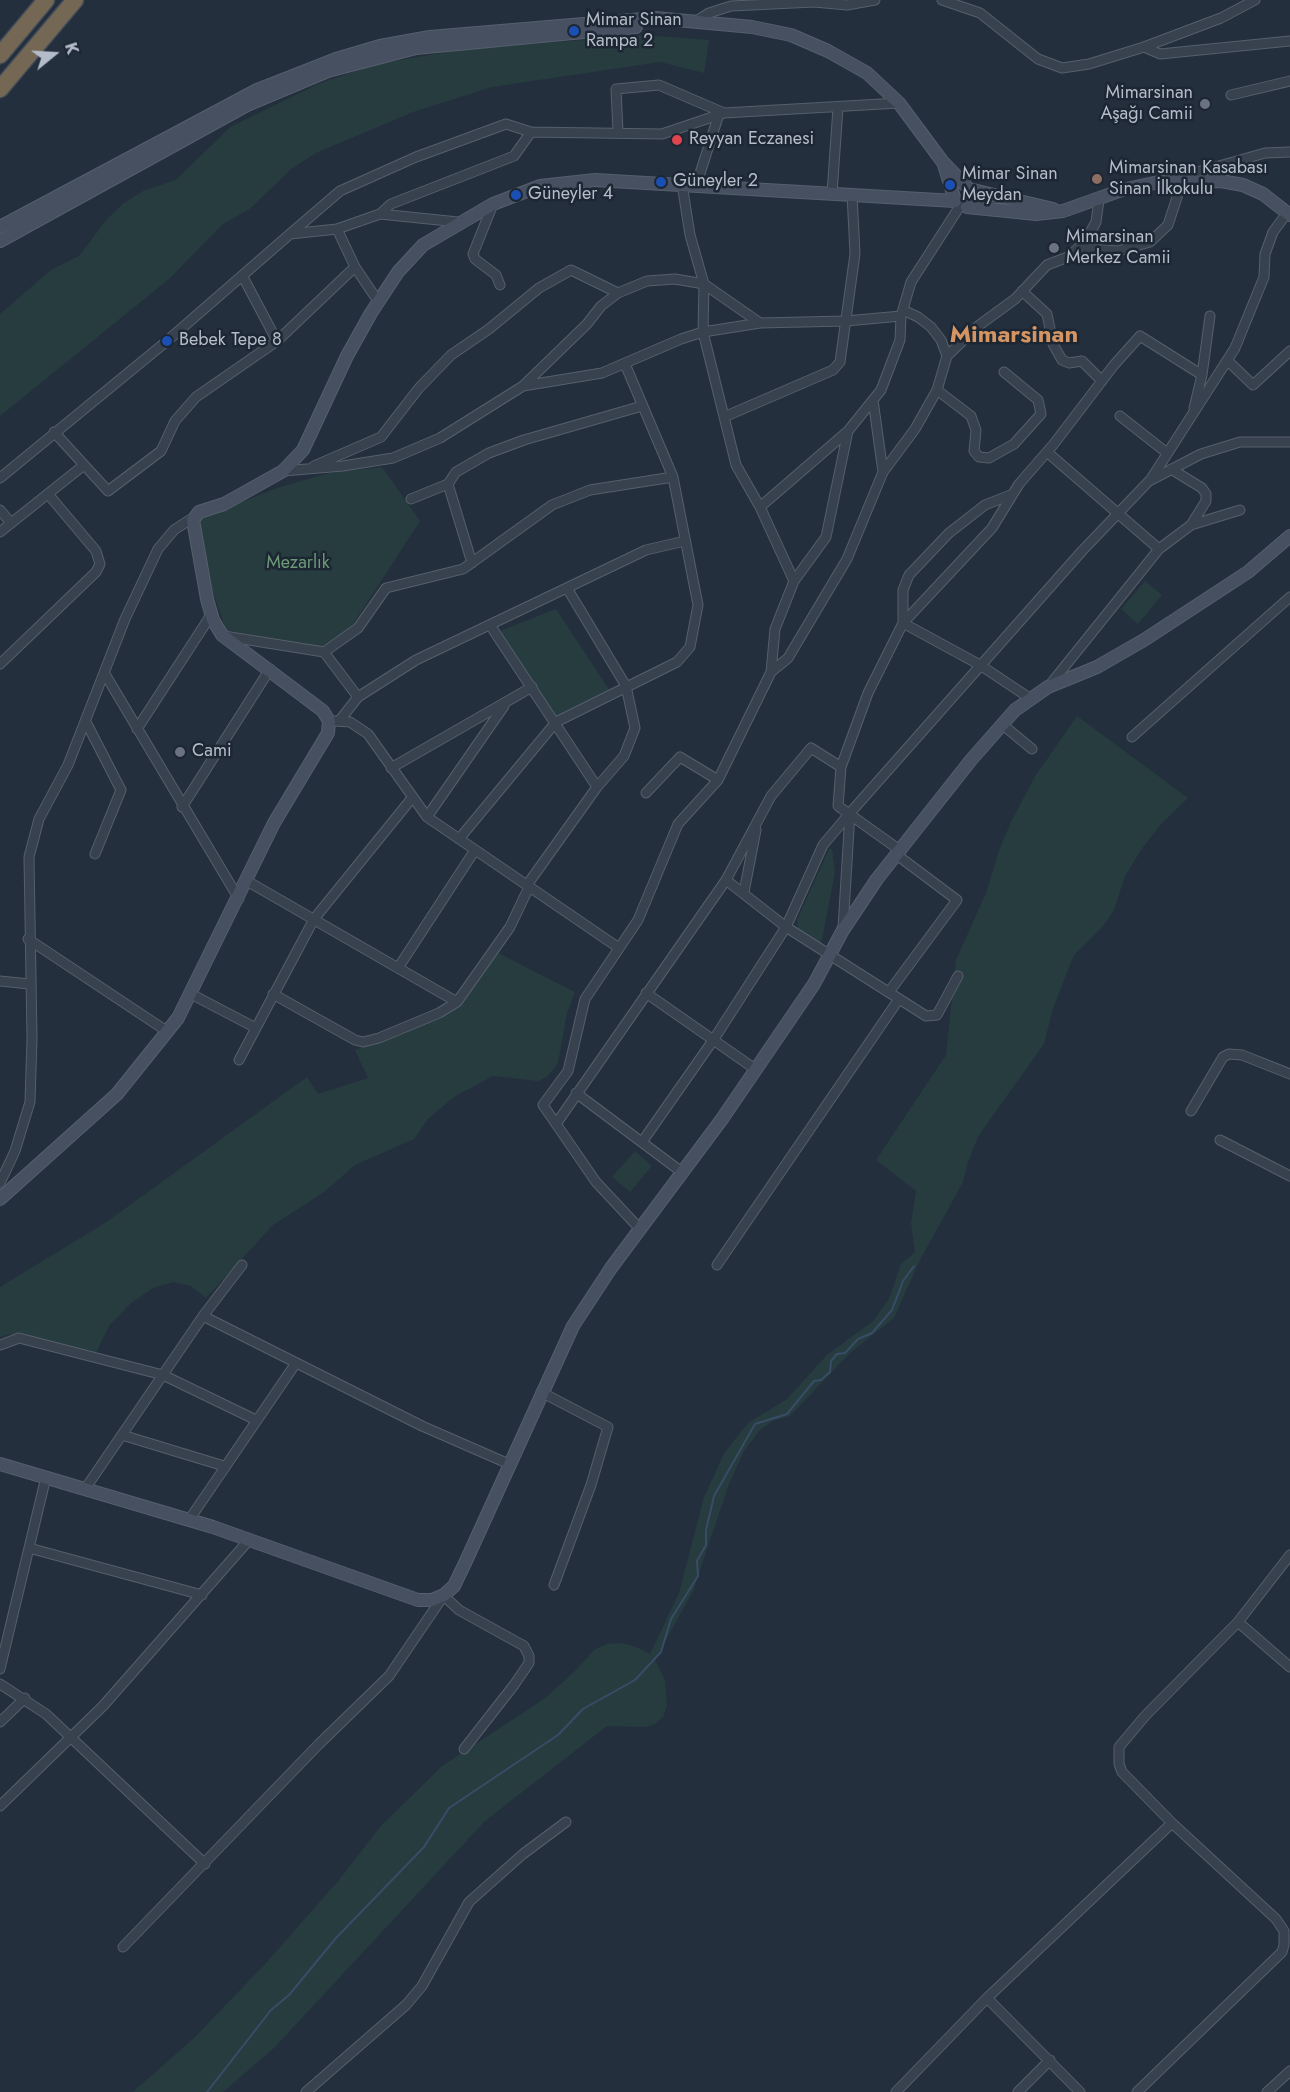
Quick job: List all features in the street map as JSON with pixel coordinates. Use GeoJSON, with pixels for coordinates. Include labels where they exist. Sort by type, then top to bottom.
{"type":"FeatureCollection","features":[{"type":"Feature","properties":{"kind":"highway"},"geometry":{"type":"LineString","coordinates":[[0,55],[46,0]]}},
{"type":"Feature","properties":{"kind":"highway"},"geometry":{"type":"LineString","coordinates":[[0,89],[75,0]]}},
{"type":"Feature","properties":{"kind":"street"},"geometry":{"type":"LineString","coordinates":[[0,241],[247,105],[328,71],[370,58],[467,41],[694,22],[709,13],[731,6],[814,2],[847,5],[876,0]]}},
{"type":"Feature","properties":{"kind":"street"},"geometry":{"type":"LineString","coordinates":[[942,0],[980,13],[1038,59],[1056,67],[1089,64],[1144,47],[1221,18],[1255,0]]}},
{"type":"Feature","properties":{"kind":"street"},"geometry":{"type":"LineString","coordinates":[[0,227],[258,90],[294,73],[336,59],[420,39],[484,31],[655,18],[752,27],[791,35],[828,51],[867,73],[899,103],[942,160],[970,188],[975,200],[959,203]]}},
{"type":"Feature","properties":{"kind":"street"},"geometry":{"type":"LineString","coordinates":[[1144,47],[1160,54],[1290,41]]}},
{"type":"Feature","properties":{"kind":"street"},"geometry":{"type":"LineString","coordinates":[[1231,95],[1290,81]]}},
{"type":"Feature","properties":{"kind":"street"},"geometry":{"type":"LineString","coordinates":[[618,131],[616,89],[659,85],[722,114]]}},
{"type":"Feature","properties":{"kind":"street"},"geometry":{"type":"LineString","coordinates":[[0,478],[243,277],[340,191],[416,157],[506,124],[531,132],[618,131],[662,134],[722,114],[899,103]]}},
{"type":"Feature","properties":{"kind":"street"},"geometry":{"type":"LineString","coordinates":[[832,193],[838,108]]}},
{"type":"Feature","properties":{"kind":"street"},"geometry":{"type":"LineString","coordinates":[[696,186],[722,114]]}},
{"type":"Feature","properties":{"kind":"street"},"geometry":{"type":"LineString","coordinates":[[290,234],[337,229],[380,214],[391,204],[514,156],[531,132]]}},
{"type":"Feature","properties":{"kind":"street"},"geometry":{"type":"LineString","coordinates":[[0,1183],[15,1151],[30,1102],[32,1039],[28,939],[29,857],[39,819],[68,765],[125,620],[158,549],[174,530],[194,517],[224,504],[283,471],[303,450],[347,356],[378,301],[398,272],[423,245],[458,222],[493,204],[540,186],[595,180],[852,194],[959,203],[1036,214],[1063,211],[1122,190],[1265,153],[1290,152]]}},
{"type":"Feature","properties":{"kind":"street"},"geometry":{"type":"LineString","coordinates":[[942,160],[959,203]]}},
{"type":"Feature","properties":{"kind":"street"},"geometry":{"type":"LineString","coordinates":[[642,1142],[714,1039],[786,927],[823,845],[980,665],[1149,481],[1228,360],[1247,323],[1264,277],[1265,254],[1272,232],[1288,214],[1263,194],[1243,185],[1221,181],[1159,182]]}},
{"type":"Feature","properties":{"kind":"street"},"geometry":{"type":"LineString","coordinates":[[1078,248],[1118,251],[1150,242],[1168,225],[1182,182]]}},
{"type":"Feature","properties":{"kind":"street"},"geometry":{"type":"LineString","coordinates":[[682,184],[690,235],[705,284],[704,332],[736,465],[760,507],[794,581]]}},
{"type":"Feature","properties":{"kind":"street"},"geometry":{"type":"LineString","coordinates":[[760,507],[848,431],[881,390],[900,340],[902,313],[911,282],[959,203],[959,188],[970,188],[1063,211]]}},
{"type":"Feature","properties":{"kind":"street"},"geometry":{"type":"LineString","coordinates":[[724,417],[833,370],[840,362],[855,254],[852,194]]}},
{"type":"Feature","properties":{"kind":"street"},"geometry":{"type":"LineString","coordinates":[[771,672],[788,658],[847,559],[883,472],[915,429],[937,390],[947,356],[978,326],[1022,291],[1047,265],[1068,257],[1085,242],[1096,222],[1099,200]]}},
{"type":"Feature","properties":{"kind":"street"},"geometry":{"type":"LineString","coordinates":[[493,204],[473,254],[475,259],[496,275],[500,285]]}},
{"type":"Feature","properties":{"kind":"street"},"geometry":{"type":"LineString","coordinates":[[380,214],[458,222]]}},
{"type":"Feature","properties":{"kind":"street"},"geometry":{"type":"LineString","coordinates":[[337,229],[356,267],[378,301]]}},
{"type":"Feature","properties":{"kind":"street"},"geometry":{"type":"LineString","coordinates":[[54,432],[108,491],[161,451],[175,421],[196,396],[277,341],[356,267]]}},
{"type":"Feature","properties":{"kind":"street"},"geometry":{"type":"LineString","coordinates":[[307,469],[381,437],[419,388],[451,355],[489,329],[539,288],[571,270],[618,293]]}},
{"type":"Feature","properties":{"kind":"street"},"geometry":{"type":"LineString","coordinates":[[243,277],[277,341]]}},
{"type":"Feature","properties":{"kind":"street"},"geometry":{"type":"LineString","coordinates":[[283,471],[393,458],[440,438],[524,386],[587,324],[601,306],[618,293],[647,281],[675,279],[705,284],[759,322]]}},
{"type":"Feature","properties":{"kind":"street"},"geometry":{"type":"LineString","coordinates":[[1022,291],[1047,314],[1053,344],[1062,360],[1069,363],[1082,361],[1102,381]]}},
{"type":"Feature","properties":{"kind":"street"},"geometry":{"type":"LineString","coordinates":[[524,386],[602,373],[681,339],[704,332],[759,322],[846,321],[902,313],[918,317],[931,327],[941,340],[947,356]]}},
{"type":"Feature","properties":{"kind":"street"},"geometry":{"type":"LineString","coordinates":[[1192,415],[1202,375],[1210,316]]}},
{"type":"Feature","properties":{"kind":"street"},"geometry":{"type":"LineString","coordinates":[[889,992],[957,900],[850,813],[838,807],[841,767],[868,693],[903,623],[992,528],[1013,494],[1140,336],[1202,375]]}},
{"type":"Feature","properties":{"kind":"street"},"geometry":{"type":"LineString","coordinates":[[1228,360],[1253,386],[1290,351]]}},
{"type":"Feature","properties":{"kind":"street"},"geometry":{"type":"LineString","coordinates":[[459,839],[556,722],[677,662],[690,647],[698,605],[672,477],[625,364]]}},
{"type":"Feature","properties":{"kind":"street"},"geometry":{"type":"LineString","coordinates":[[937,390],[971,416],[976,430],[975,451],[979,457],[989,458],[1014,444],[1041,414],[1038,400],[1004,372]]}},
{"type":"Feature","properties":{"kind":"street"},"geometry":{"type":"LineString","coordinates":[[873,400],[883,472]]}},
{"type":"Feature","properties":{"kind":"street"},"geometry":{"type":"LineString","coordinates":[[411,499],[448,484],[456,472],[489,453],[524,440],[642,405]]}},
{"type":"Feature","properties":{"kind":"street"},"geometry":{"type":"LineString","coordinates":[[1120,416],[1167,453]]}},
{"type":"Feature","properties":{"kind":"street"},"geometry":{"type":"LineString","coordinates":[[640,1229],[596,1182],[543,1105],[568,1071],[585,999],[638,920],[678,824],[718,780],[771,672],[775,629],[794,581],[826,537],[848,431]]}},
{"type":"Feature","properties":{"kind":"street"},"geometry":{"type":"LineString","coordinates":[[1149,481],[1201,453],[1240,442],[1290,442]]}},
{"type":"Feature","properties":{"kind":"street"},"geometry":{"type":"LineString","coordinates":[[1047,452],[1159,549]]}},
{"type":"Feature","properties":{"kind":"street"},"geometry":{"type":"LineString","coordinates":[[0,532],[84,465]]}},
{"type":"Feature","properties":{"kind":"street"},"geometry":{"type":"LineString","coordinates":[[1171,470],[1202,488],[1206,494],[1206,501],[1191,525]]}},
{"type":"Feature","properties":{"kind":"street"},"geometry":{"type":"LineString","coordinates":[[324,652],[358,628],[386,588],[463,569],[552,505],[590,490],[672,477]]}},
{"type":"Feature","properties":{"kind":"street"},"geometry":{"type":"LineString","coordinates":[[448,484],[472,563]]}},
{"type":"Feature","properties":{"kind":"street"},"geometry":{"type":"LineString","coordinates":[[1,661],[96,572],[100,564],[96,551],[48,494]]}},
{"type":"Feature","properties":{"kind":"street"},"geometry":{"type":"LineString","coordinates":[[903,623],[903,590],[909,575],[949,533],[985,505],[1013,494]]}},
{"type":"Feature","properties":{"kind":"street"},"geometry":{"type":"LineString","coordinates":[[0,510],[11,523]]}},
{"type":"Feature","properties":{"kind":"street"},"geometry":{"type":"LineString","coordinates":[[1048,687],[1159,549],[1191,525],[1240,510]]}},
{"type":"Feature","properties":{"kind":"street"},"geometry":{"type":"LineString","coordinates":[[194,517],[193,523],[211,615],[222,635],[270,669],[335,721],[360,727],[368,734],[427,817],[619,948]]}},
{"type":"Feature","properties":{"kind":"street"},"geometry":{"type":"LineString","coordinates":[[123,1947],[319,1744],[389,1676],[444,1595],[454,1586],[573,1326],[611,1268],[683,1173],[814,984],[843,930],[877,879],[971,760],[1015,710],[1048,687],[1097,667],[1144,640],[1248,572],[1290,536]]}},
{"type":"Feature","properties":{"kind":"street"},"geometry":{"type":"LineString","coordinates":[[0,1199],[117,1094],[178,1018],[274,823],[335,721],[358,697],[416,660],[646,550],[685,541]]}},
{"type":"Feature","properties":{"kind":"street"},"geometry":{"type":"LineString","coordinates":[[273,994],[363,1042],[439,1013],[456,1002],[510,927],[528,886],[597,787],[624,756],[635,728],[626,686],[567,588]]}},
{"type":"Feature","properties":{"kind":"street"},"geometry":{"type":"LineString","coordinates":[[1132,737],[1290,597]]}},
{"type":"Feature","properties":{"kind":"street"},"geometry":{"type":"LineString","coordinates":[[137,729],[211,615]]}},
{"type":"Feature","properties":{"kind":"street"},"geometry":{"type":"LineString","coordinates":[[903,623],[980,665],[1031,699]]}},
{"type":"Feature","properties":{"kind":"street"},"geometry":{"type":"LineString","coordinates":[[490,625],[597,787]]}},
{"type":"Feature","properties":{"kind":"street"},"geometry":{"type":"LineString","coordinates":[[222,635],[324,652],[358,697]]}},
{"type":"Feature","properties":{"kind":"street"},"geometry":{"type":"LineString","coordinates":[[182,807],[270,669]]}},
{"type":"Feature","properties":{"kind":"street"},"geometry":{"type":"LineString","coordinates":[[105,674],[238,899]]}},
{"type":"Feature","properties":{"kind":"street"},"geometry":{"type":"LineString","coordinates":[[391,768],[532,687]]}},
{"type":"Feature","properties":{"kind":"street"},"geometry":{"type":"LineString","coordinates":[[427,817],[506,704]]}},
{"type":"Feature","properties":{"kind":"street"},"geometry":{"type":"LineString","coordinates":[[86,722],[121,790],[95,854]]}},
{"type":"Feature","properties":{"kind":"street"},"geometry":{"type":"LineString","coordinates":[[1003,725],[1032,750]]}},
{"type":"Feature","properties":{"kind":"street"},"geometry":{"type":"LineString","coordinates":[[556,1124],[576,1092],[726,880],[771,796],[811,748],[841,767]]}},
{"type":"Feature","properties":{"kind":"street"},"geometry":{"type":"LineString","coordinates":[[646,793],[680,757],[718,780]]}},
{"type":"Feature","properties":{"kind":"street"},"geometry":{"type":"LineString","coordinates":[[239,1060],[314,919],[412,798]]}},
{"type":"Feature","properties":{"kind":"street"},"geometry":{"type":"LineString","coordinates":[[843,930],[850,813]]}},
{"type":"Feature","properties":{"kind":"street"},"geometry":{"type":"LineString","coordinates":[[744,892],[758,820]]}},
{"type":"Feature","properties":{"kind":"street"},"geometry":{"type":"LineString","coordinates":[[398,968],[475,850]]}},
{"type":"Feature","properties":{"kind":"street"},"geometry":{"type":"LineString","coordinates":[[726,880],[786,927],[926,1016],[935,1017],[958,976]]}},
{"type":"Feature","properties":{"kind":"street"},"geometry":{"type":"LineString","coordinates":[[247,881],[456,1002]]}},
{"type":"Feature","properties":{"kind":"street"},"geometry":{"type":"LineString","coordinates":[[28,939],[168,1032]]}},
{"type":"Feature","properties":{"kind":"street"},"geometry":{"type":"LineString","coordinates":[[0,981],[29,984]]}},
{"type":"Feature","properties":{"kind":"street"},"geometry":{"type":"LineString","coordinates":[[646,993],[755,1069]]}},
{"type":"Feature","properties":{"kind":"street"},"geometry":{"type":"LineString","coordinates":[[191,994],[256,1028]]}},
{"type":"Feature","properties":{"kind":"street"},"geometry":{"type":"LineString","coordinates":[[717,1265],[899,999]]}},
{"type":"Feature","properties":{"kind":"street"},"geometry":{"type":"LineString","coordinates":[[1191,1111],[1223,1057],[1229,1054],[1242,1055],[1290,1074]]}},
{"type":"Feature","properties":{"kind":"street"},"geometry":{"type":"LineString","coordinates":[[576,1092],[683,1173]]}},
{"type":"Feature","properties":{"kind":"street"},"geometry":{"type":"LineString","coordinates":[[1220,1140],[1290,1176]]}},
{"type":"Feature","properties":{"kind":"street"},"geometry":{"type":"LineString","coordinates":[[85,1489],[203,1316],[242,1265]]}},
{"type":"Feature","properties":{"kind":"street"},"geometry":{"type":"LineString","coordinates":[[203,1316],[422,1426],[509,1464]]}},
{"type":"Feature","properties":{"kind":"street"},"geometry":{"type":"LineString","coordinates":[[0,1345],[19,1338],[163,1375],[256,1420]]}},
{"type":"Feature","properties":{"kind":"street"},"geometry":{"type":"LineString","coordinates":[[189,1520],[296,1363]]}},
{"type":"Feature","properties":{"kind":"street"},"geometry":{"type":"LineString","coordinates":[[541,1392],[608,1427],[591,1485],[554,1585]]}},
{"type":"Feature","properties":{"kind":"street"},"geometry":{"type":"LineString","coordinates":[[122,1435],[224,1466]]}},
{"type":"Feature","properties":{"kind":"street"},"geometry":{"type":"LineString","coordinates":[[0,1464],[189,1520],[418,1600],[432,1600],[444,1595]]}},
{"type":"Feature","properties":{"kind":"street"},"geometry":{"type":"LineString","coordinates":[[0,1669],[46,1477]]}},
{"type":"Feature","properties":{"kind":"street"},"geometry":{"type":"LineString","coordinates":[[0,1806],[72,1737],[249,1540]]}},
{"type":"Feature","properties":{"kind":"street"},"geometry":{"type":"LineString","coordinates":[[29,1548],[202,1595]]}},
{"type":"Feature","properties":{"kind":"street"},"geometry":{"type":"LineString","coordinates":[[1137,2092],[1282,1952],[1284,1931],[1276,1919],[1172,1823],[1122,1772],[1119,1764],[1119,1747],[1138,1724],[1238,1622],[1290,1555]]}},
{"type":"Feature","properties":{"kind":"street"},"geometry":{"type":"LineString","coordinates":[[444,1595],[459,1610],[524,1646],[529,1656],[529,1663],[514,1685],[464,1749]]}},
{"type":"Feature","properties":{"kind":"street"},"geometry":{"type":"LineString","coordinates":[[1238,1622],[1290,1667]]}},
{"type":"Feature","properties":{"kind":"street"},"geometry":{"type":"LineString","coordinates":[[0,1684],[25,1698],[72,1737],[205,1864]]}},
{"type":"Feature","properties":{"kind":"street"},"geometry":{"type":"LineString","coordinates":[[0,1722],[25,1698]]}},
{"type":"Feature","properties":{"kind":"street"},"geometry":{"type":"LineString","coordinates":[[306,2092],[411,1999],[430,1976],[459,1916],[470,1902],[523,1854],[566,1822]]}},
{"type":"Feature","properties":{"kind":"street"},"geometry":{"type":"LineString","coordinates":[[896,2092],[987,1998],[1172,1823]]}},
{"type":"Feature","properties":{"kind":"street"},"geometry":{"type":"LineString","coordinates":[[987,1998],[1080,2092]]}},
{"type":"Feature","properties":{"kind":"street"},"geometry":{"type":"LineString","coordinates":[[1018,2092],[1050,2060]]}},
{"type":"Feature","properties":{"kind":"street"},"geometry":{"type":"LineString","coordinates":[[1267,2092],[1290,2071]]}},
{"type":"Feature","properties":{"kind":"green space"},"geometry":{"type":"Polygon","coordinates":[[[644,35],[709,40],[704,73],[660,62],[492,87],[413,112],[316,153],[290,170],[251,208],[223,224],[169,279],[0,416],[0,314],[51,270],[79,256],[107,219],[124,203],[143,191],[176,180],[230,127],[318,84],[376,64],[460,50],[644,35]]]}},
{"type":"Feature","properties":{"kind":"green space","name":"Mezarlık"},"geometry":{"type":"Polygon","coordinates":[[[382,467],[420,521],[352,626],[319,648],[226,630],[212,589],[199,524],[201,518],[277,488],[329,473],[382,467]]]}},
{"type":"Feature","properties":{"kind":"green space"},"geometry":{"type":"Polygon","coordinates":[[[1145,581],[1162,595],[1138,624],[1121,609],[1145,581]]]}},
{"type":"Feature","properties":{"kind":"green space"},"geometry":{"type":"Polygon","coordinates":[[[556,609],[612,694],[556,720],[500,641],[502,630],[556,609]]]}},
{"type":"Feature","properties":{"kind":"green space"},"geometry":{"type":"Polygon","coordinates":[[[1077,716],[1188,798],[1161,824],[1141,850],[1125,876],[1114,910],[1103,926],[1074,955],[1053,1008],[1044,1044],[979,1135],[963,1182],[919,1262],[894,1318],[850,1353],[790,1416],[773,1421],[760,1430],[744,1451],[729,1484],[693,1591],[655,1660],[665,1680],[667,1706],[663,1717],[655,1724],[646,1727],[607,1726],[485,1821],[274,2048],[223,2092],[133,2092],[194,2038],[265,1964],[339,1880],[380,1827],[442,1766],[544,1699],[594,1650],[607,1644],[622,1643],[650,1654],[679,1593],[704,1497],[725,1452],[748,1423],[787,1399],[827,1355],[873,1321],[889,1299],[901,1264],[915,1252],[911,1223],[916,1191],[876,1160],[946,1055],[956,960],[986,893],[1011,822],[1034,778],[1077,716]]]}},
{"type":"Feature","properties":{"kind":"green space"},"geometry":{"type":"Polygon","coordinates":[[[829,849],[832,849],[835,872],[822,940],[819,943],[798,929],[797,920],[829,849]]]}},
{"type":"Feature","properties":{"kind":"green space"},"geometry":{"type":"Polygon","coordinates":[[[496,952],[575,992],[567,1013],[558,1063],[547,1077],[538,1081],[493,1076],[454,1097],[428,1119],[414,1139],[355,1165],[324,1192],[273,1225],[206,1298],[191,1286],[173,1282],[153,1288],[130,1304],[109,1326],[94,1357],[11,1334],[0,1337],[0,1287],[105,1223],[307,1077],[318,1094],[368,1078],[355,1050],[442,1017],[496,952]]]}},
{"type":"Feature","properties":{"kind":"green space"},"geometry":{"type":"Polygon","coordinates":[[[635,1151],[652,1166],[630,1192],[612,1177],[635,1151]]]}},
{"type":"Feature","properties":{"kind":"waterway"},"geometry":{"type":"LineString","coordinates":[[207,2092],[271,2010],[289,1995],[336,1938],[424,1847],[449,1808],[558,1735],[583,1709],[635,1680],[661,1652],[671,1619],[698,1576],[697,1561],[706,1545],[706,1530],[714,1496],[755,1424],[787,1414],[814,1381],[821,1380],[830,1372],[831,1361],[837,1354],[845,1353],[858,1339],[872,1333],[892,1310],[903,1281],[914,1266]]}},
{"type":"Feature","properties":{"kind":"place","name":"Mimar Sinan Rampa 2"},"geometry":{"type":"Point","coordinates":[574,31]}},
{"type":"Feature","properties":{"kind":"place","name":"Mimarsinan Aşağı Camii"},"geometry":{"type":"Point","coordinates":[1205,104]}},
{"type":"Feature","properties":{"kind":"place","name":"Reyyan Eczanesi"},"geometry":{"type":"Point","coordinates":[677,140]}},
{"type":"Feature","properties":{"kind":"place","name":"Mimarsinan Kasabası Sinan İlkokulu"},"geometry":{"type":"Point","coordinates":[1097,179]}},
{"type":"Feature","properties":{"kind":"place","name":"Güneyler 2"},"geometry":{"type":"Point","coordinates":[661,182]}},
{"type":"Feature","properties":{"kind":"place","name":"Mimar Sinan Meydan"},"geometry":{"type":"Point","coordinates":[950,185]}},
{"type":"Feature","properties":{"kind":"place","name":"Güneyler 4"},"geometry":{"type":"Point","coordinates":[516,195]}},
{"type":"Feature","properties":{"kind":"place","name":"Mimarsinan Merkez Camii"},"geometry":{"type":"Point","coordinates":[1054,248]}},
{"type":"Feature","properties":{"kind":"place","name":"Bebek Tepe 8"},"geometry":{"type":"Point","coordinates":[167,341]}},
{"type":"Feature","properties":{"kind":"place","name":"Cami"},"geometry":{"type":"Point","coordinates":[180,752]}},
{"type":"Feature","properties":{"kind":"district","name":"Mimarsinan"},"geometry":{"type":"Point","coordinates":[1014,336]}}]}
